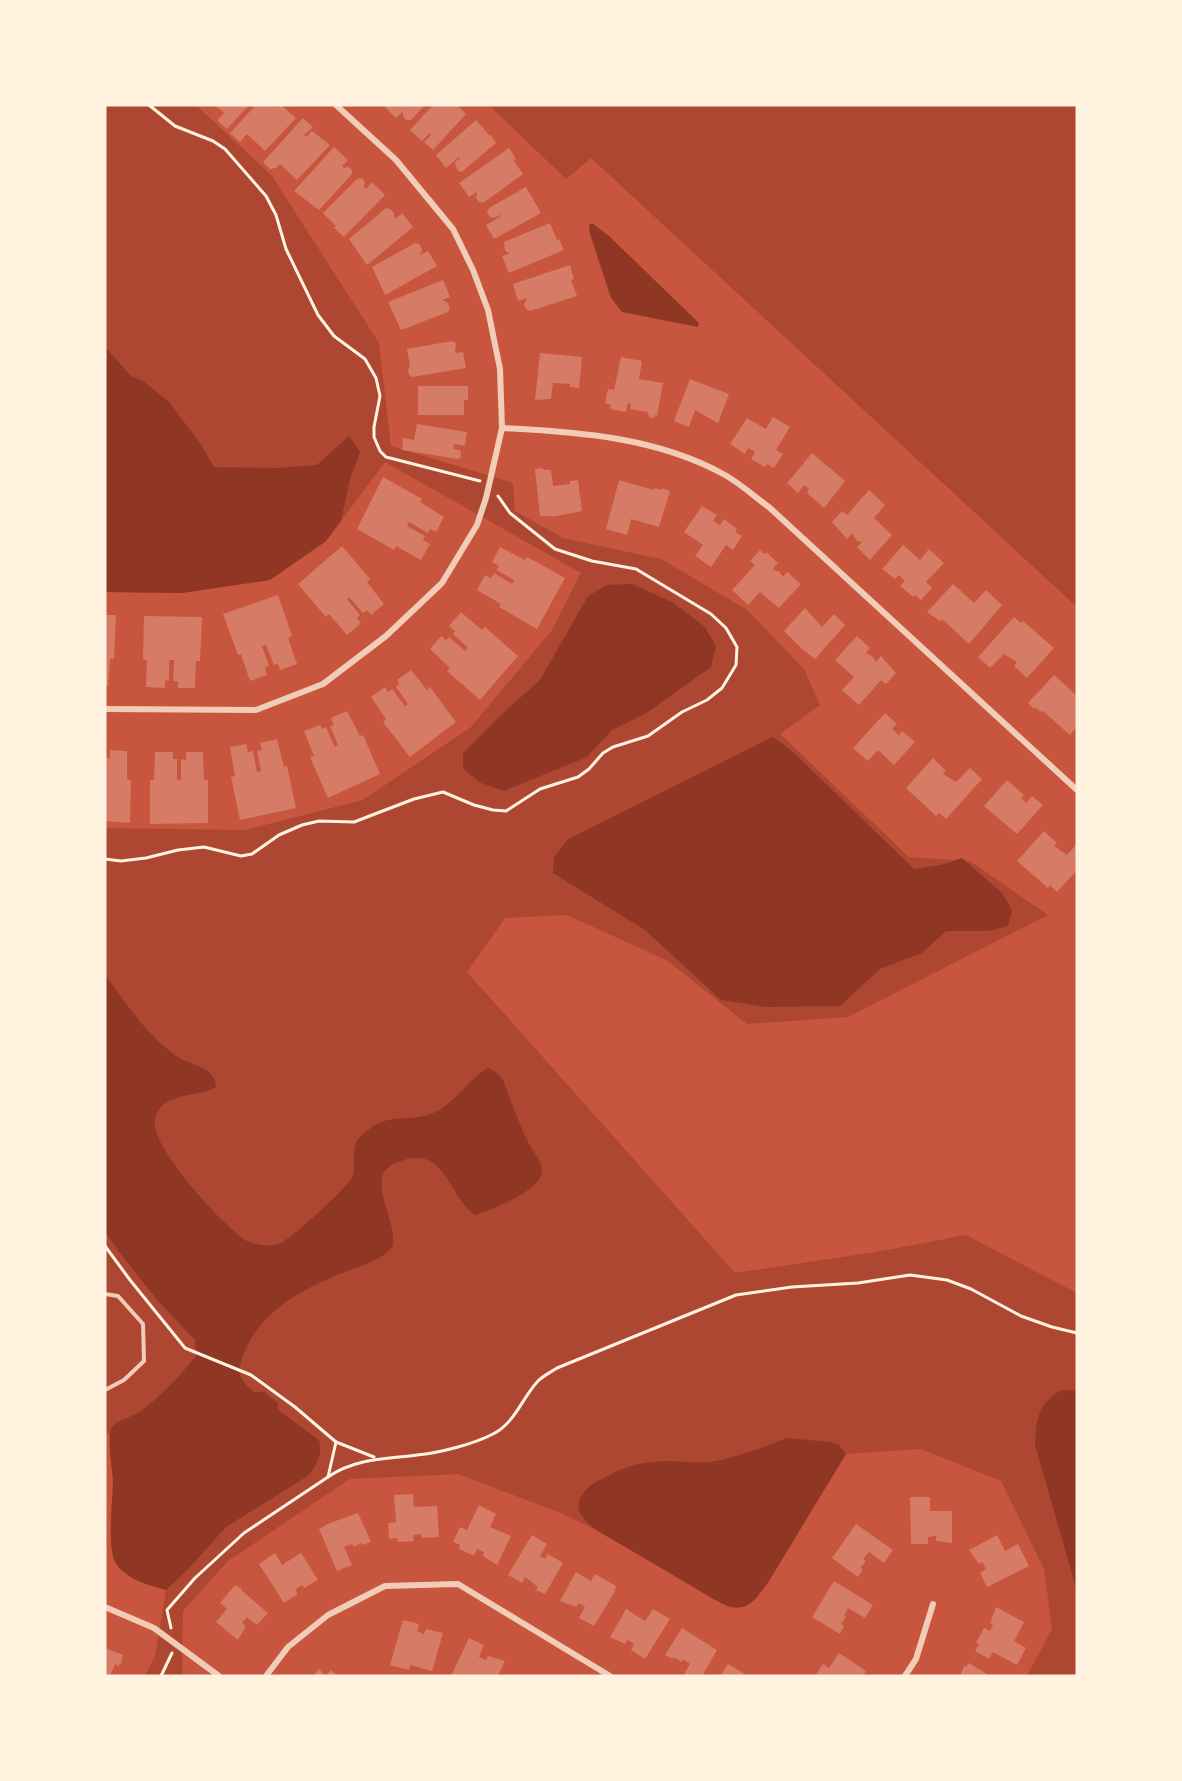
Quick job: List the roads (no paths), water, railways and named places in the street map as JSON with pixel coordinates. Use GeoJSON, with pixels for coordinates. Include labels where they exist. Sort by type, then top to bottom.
{"type":"FeatureCollection","features":[{"type":"Feature","properties":{"kind":"street"},"geometry":{"type":"LineString","coordinates":[[105,709],[256,710],[323,684],[386,636],[442,583],[477,525],[486,498],[502,428],[500,369],[488,310],[473,270],[453,229],[396,160],[336,105]]}},
{"type":"Feature","properties":{"kind":"street"},"geometry":{"type":"LineString","coordinates":[[502,428],[553,430],[629,439],[685,457],[726,476],[770,508],[1077,790]]}},
{"type":"Feature","properties":{"kind":"street"},"geometry":{"type":"LineString","coordinates":[[266,1676],[288,1647],[328,1615],[385,1586],[458,1584],[610,1676]]}},
{"type":"Feature","properties":{"kind":"street"},"geometry":{"type":"LineString","coordinates":[[905,1676],[916,1659],[933,1604]]}},
{"type":"Feature","properties":{"kind":"street"},"geometry":{"type":"LineString","coordinates":[[105,1607],[142,1622],[172,1640],[219,1676]]}},
{"type":"Feature","properties":{"kind":"lane"},"geometry":{"type":"LineString","coordinates":[[105,1294],[118,1296],[143,1324],[144,1361],[124,1380],[105,1390]]}}]}
